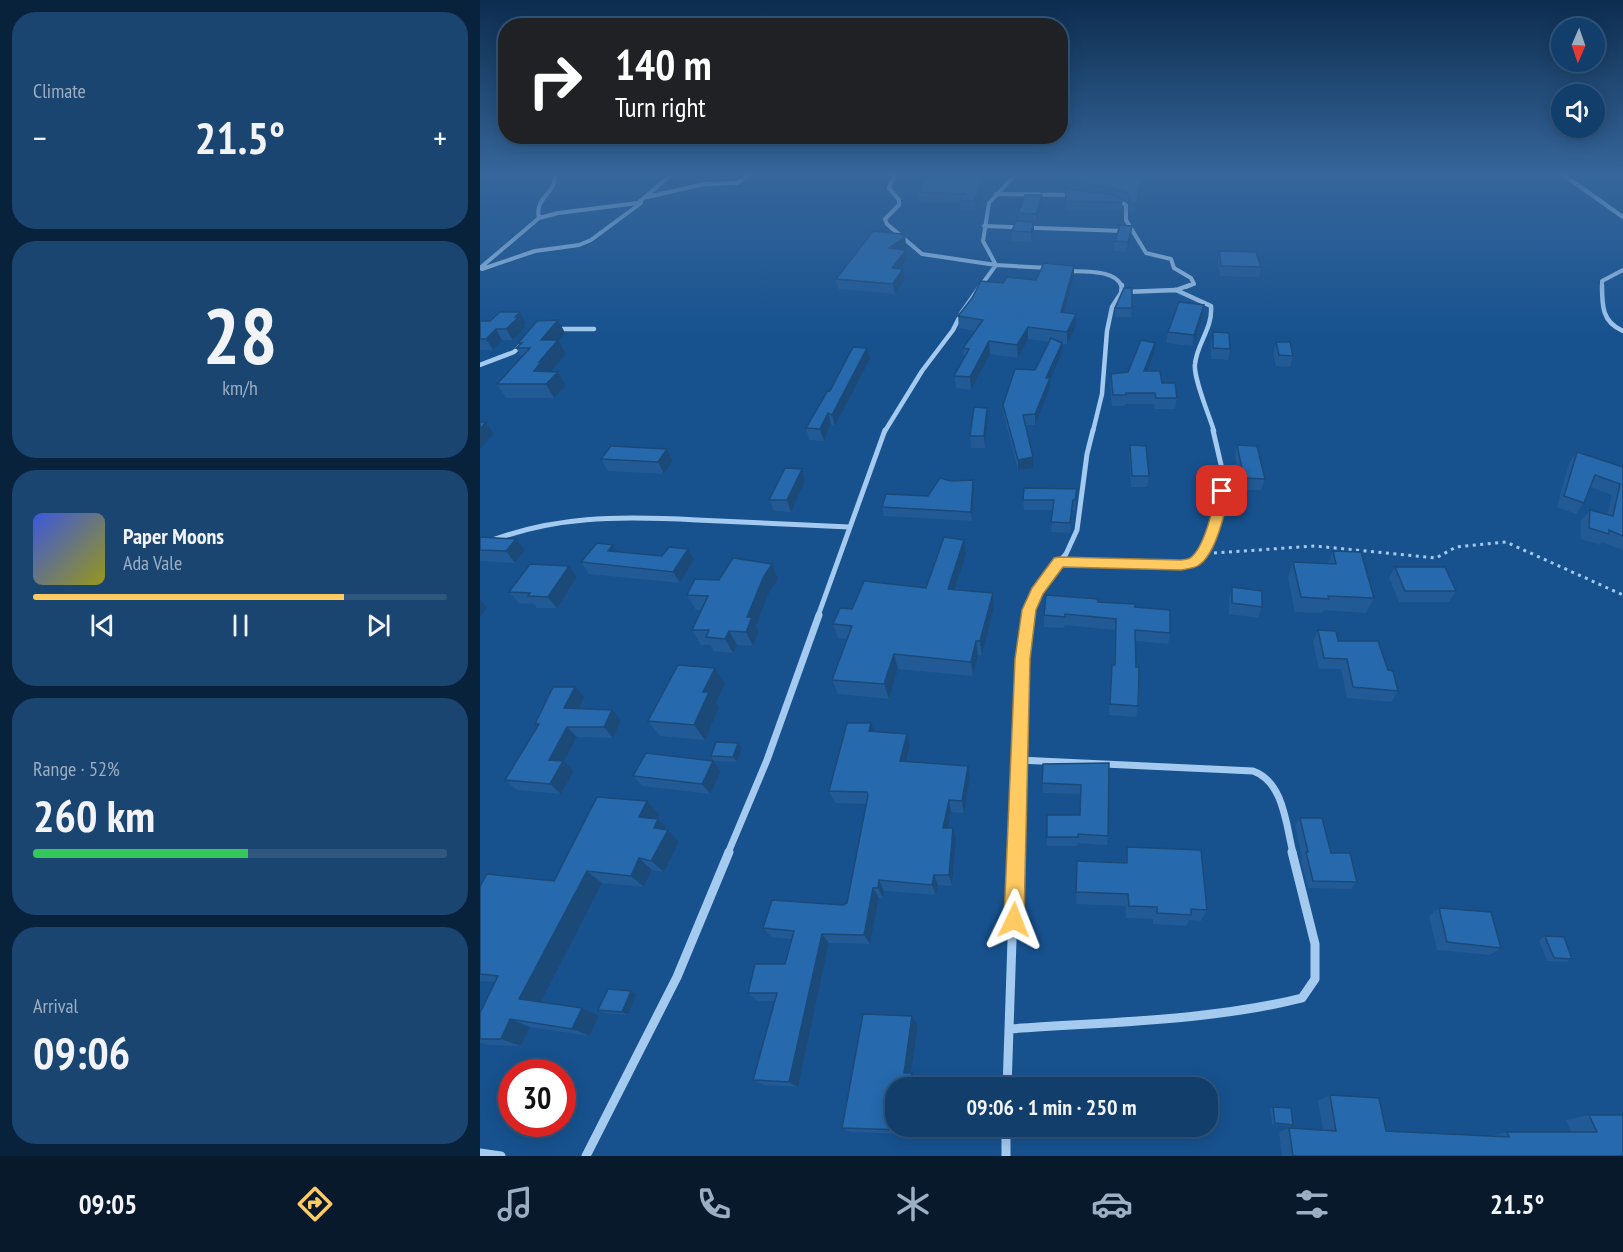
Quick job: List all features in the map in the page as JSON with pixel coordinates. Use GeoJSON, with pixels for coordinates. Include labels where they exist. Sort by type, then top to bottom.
{"type":"FeatureCollection","features":[{"type":"Feature","properties":{"kind":"street"},"geometry":{"type":"LineString","coordinates":[[480,269],[529,227]]}},
{"type":"Feature","properties":{"kind":"street"},"geometry":{"type":"LineString","coordinates":[[480,269],[535,251],[579,245],[591,240],[608,227]]}},
{"type":"Feature","properties":{"kind":"street"},"geometry":{"type":"LineString","coordinates":[[890,227],[915,250],[928,255],[996,265],[1054,269]]}},
{"type":"Feature","properties":{"kind":"street"},"geometry":{"type":"LineString","coordinates":[[984,227],[983,241],[996,265]]}},
{"type":"Feature","properties":{"kind":"street"},"geometry":{"type":"LineString","coordinates":[[1033,227],[1134,231]]}},
{"type":"Feature","properties":{"kind":"street"},"geometry":{"type":"LineString","coordinates":[[1120,293],[1176,290],[1188,288],[1194,284],[1194,281],[1174,268],[1172,259],[1146,253],[1131,227]]}},
{"type":"Feature","properties":{"kind":"street"},"geometry":{"type":"LineString","coordinates":[[585,1156],[677,977],[766,760],[885,430],[922,371],[948,337],[962,312],[996,265]]}},
{"type":"Feature","properties":{"kind":"street"},"geometry":{"type":"LineString","coordinates":[[1008,1077],[1022,659],[1029,610],[1037,592],[1059,562],[1077,530],[1087,454],[1102,394],[1107,331],[1112,307],[1122,284],[1118,279],[1109,275],[1065,270]]}},
{"type":"Feature","properties":{"kind":"street"},"geometry":{"type":"LineString","coordinates":[[1623,270],[1602,281],[1602,309],[1609,325],[1623,331]]}},
{"type":"Feature","properties":{"kind":"street"},"geometry":{"type":"LineString","coordinates":[[1059,562],[1181,565],[1195,562],[1202,555],[1220,507],[1223,476],[1205,399],[1194,373],[1197,348],[1212,321],[1212,311],[1211,306],[1202,300],[1176,290]]}},
{"type":"Feature","properties":{"kind":"street"},"geometry":{"type":"LineString","coordinates":[[546,329],[594,329]]}},
{"type":"Feature","properties":{"kind":"street"},"geometry":{"type":"LineString","coordinates":[[480,365],[514,351],[528,339]]}},
{"type":"Feature","properties":{"kind":"street"},"geometry":{"type":"LineString","coordinates":[[480,545],[492,539],[552,523],[590,518],[651,518],[849,527]]}},
{"type":"Feature","properties":{"kind":"street"},"geometry":{"type":"LineString","coordinates":[[1010,1029],[1214,1013],[1274,1005],[1302,998],[1315,979],[1315,944],[1282,809],[1272,783],[1263,773],[1246,769],[1019,760]]}},
{"type":"Feature","properties":{"kind":"street"},"geometry":{"type":"LineString","coordinates":[[1006,1137],[1006,1156]]}},
{"type":"Feature","properties":{"kind":"street"},"geometry":{"type":"LineString","coordinates":[[480,1153],[501,1156]]}},
{"type":"Feature","properties":{"kind":"path"},"geometry":{"type":"LineString","coordinates":[[1202,555],[1315,546],[1436,558],[1456,547],[1506,542],[1623,595]]}},
{"type":"Feature","properties":{"kind":"building"},"geometry":{"type":"Polygon","coordinates":[[[1014,227],[1033,227],[1031,232],[1012,231],[1014,227]]]}},
{"type":"Feature","properties":{"kind":"building"},"geometry":{"type":"Polygon","coordinates":[[[1119,227],[1132,227],[1128,242],[1115,241],[1119,227]]]}},
{"type":"Feature","properties":{"kind":"building"},"geometry":{"type":"Polygon","coordinates":[[[873,231],[902,234],[905,237],[889,248],[906,250],[892,268],[903,269],[893,284],[836,279],[873,231]]]}},
{"type":"Feature","properties":{"kind":"building"},"geometry":{"type":"Polygon","coordinates":[[[1219,251],[1256,252],[1261,267],[1221,266],[1219,251]]]}},
{"type":"Feature","properties":{"kind":"building"},"geometry":{"type":"Polygon","coordinates":[[[1044,263],[1074,266],[1061,312],[1076,314],[1067,332],[1028,327],[1017,345],[989,341],[970,377],[954,376],[969,349],[963,348],[983,320],[958,316],[972,298],[981,281],[1003,283],[1007,277],[1036,280],[1044,263]]]}},
{"type":"Feature","properties":{"kind":"building"},"geometry":{"type":"Polygon","coordinates":[[[1124,288],[1132,288],[1132,308],[1115,308],[1124,288]]]}},
{"type":"Feature","properties":{"kind":"building"},"geometry":{"type":"Polygon","coordinates":[[[1179,302],[1204,305],[1194,335],[1168,332],[1179,302]]]}},
{"type":"Feature","properties":{"kind":"building"},"geometry":{"type":"Polygon","coordinates":[[[500,312],[520,312],[515,317],[519,317],[506,329],[496,329],[486,339],[480,339],[480,321],[490,321],[500,312]]]}},
{"type":"Feature","properties":{"kind":"building"},"geometry":{"type":"Polygon","coordinates":[[[558,320],[541,340],[558,340],[534,371],[558,372],[546,384],[497,384],[530,348],[516,348],[537,321],[558,320]]]}},
{"type":"Feature","properties":{"kind":"building"},"geometry":{"type":"Polygon","coordinates":[[[1213,332],[1229,333],[1230,349],[1213,348],[1213,332]]]}},
{"type":"Feature","properties":{"kind":"building"},"geometry":{"type":"Polygon","coordinates":[[[1051,338],[1062,343],[1046,378],[1050,378],[1035,414],[1023,415],[1033,457],[1018,460],[1003,405],[1015,369],[1035,370],[1051,338]]]}},
{"type":"Feature","properties":{"kind":"building"},"geometry":{"type":"Polygon","coordinates":[[[1141,340],[1155,343],[1144,371],[1160,371],[1162,383],[1175,383],[1177,398],[1156,398],[1155,393],[1113,395],[1111,374],[1128,372],[1141,340]]]}},
{"type":"Feature","properties":{"kind":"building"},"geometry":{"type":"Polygon","coordinates":[[[1276,342],[1290,342],[1293,356],[1279,355],[1276,342]]]}},
{"type":"Feature","properties":{"kind":"building"},"geometry":{"type":"Polygon","coordinates":[[[853,347],[867,348],[832,415],[828,413],[820,429],[806,428],[828,390],[830,391],[853,347]]]}},
{"type":"Feature","properties":{"kind":"building"},"geometry":{"type":"Polygon","coordinates":[[[974,407],[987,408],[984,436],[970,436],[974,407]]]}},
{"type":"Feature","properties":{"kind":"building"},"geometry":{"type":"Polygon","coordinates":[[[1130,445],[1146,446],[1149,476],[1132,476],[1130,445]]]}},
{"type":"Feature","properties":{"kind":"building"},"geometry":{"type":"Polygon","coordinates":[[[1237,445],[1257,446],[1265,479],[1244,478],[1237,445]]]}},
{"type":"Feature","properties":{"kind":"building"},"geometry":{"type":"Polygon","coordinates":[[[611,446],[667,449],[658,462],[601,459],[611,446]]]}},
{"type":"Feature","properties":{"kind":"building"},"geometry":{"type":"Polygon","coordinates":[[[1577,452],[1623,467],[1623,536],[1609,530],[1609,534],[1589,528],[1590,510],[1613,516],[1620,484],[1595,475],[1584,503],[1564,496],[1577,452]]]}},
{"type":"Feature","properties":{"kind":"building"},"geometry":{"type":"Polygon","coordinates":[[[785,468],[802,469],[787,500],[769,500],[785,468]]]}},
{"type":"Feature","properties":{"kind":"building"},"geometry":{"type":"Polygon","coordinates":[[[940,478],[951,481],[973,480],[971,512],[882,507],[886,494],[928,496],[940,478]]]}},
{"type":"Feature","properties":{"kind":"building"},"geometry":{"type":"Polygon","coordinates":[[[1024,488],[1077,489],[1070,523],[1051,522],[1054,500],[1023,500],[1024,488]]]}},
{"type":"Feature","properties":{"kind":"building"},"geometry":{"type":"Polygon","coordinates":[[[480,537],[516,539],[506,551],[480,550],[480,537]]]}},
{"type":"Feature","properties":{"kind":"building"},"geometry":{"type":"Polygon","coordinates":[[[944,537],[964,540],[948,589],[993,593],[980,641],[976,641],[971,662],[894,654],[884,684],[832,680],[852,626],[833,624],[840,608],[852,609],[864,581],[926,588],[944,537]]]}},
{"type":"Feature","properties":{"kind":"building"},"geometry":{"type":"Polygon","coordinates":[[[597,543],[613,545],[608,551],[662,556],[669,547],[688,549],[673,572],[581,562],[597,543]]]}},
{"type":"Feature","properties":{"kind":"building"},"geometry":{"type":"Polygon","coordinates":[[[1333,551],[1361,552],[1374,598],[1301,597],[1293,562],[1336,564],[1333,551]]]}},
{"type":"Feature","properties":{"kind":"building"},"geometry":{"type":"Polygon","coordinates":[[[733,558],[772,564],[763,578],[747,617],[752,617],[746,632],[729,631],[725,639],[706,637],[709,630],[692,630],[708,596],[687,595],[695,579],[719,580],[733,558]]]}},
{"type":"Feature","properties":{"kind":"building"},"geometry":{"type":"Polygon","coordinates":[[[530,564],[569,566],[548,597],[509,592],[530,564]]]}},
{"type":"Feature","properties":{"kind":"building"},"geometry":{"type":"Polygon","coordinates":[[[1395,567],[1445,567],[1456,591],[1405,591],[1395,567]]]}},
{"type":"Feature","properties":{"kind":"building"},"geometry":{"type":"Polygon","coordinates":[[[1232,587],[1262,591],[1262,607],[1232,603],[1232,587]]]}},
{"type":"Feature","properties":{"kind":"building"},"geometry":{"type":"Polygon","coordinates":[[[1046,595],[1098,599],[1098,602],[1135,604],[1135,607],[1170,610],[1170,633],[1135,630],[1136,667],[1139,667],[1138,706],[1110,704],[1112,665],[1115,665],[1116,619],[1065,614],[1065,617],[1044,615],[1046,595]]]}},
{"type":"Feature","properties":{"kind":"building"},"geometry":{"type":"Polygon","coordinates":[[[1318,630],[1336,631],[1338,641],[1378,641],[1388,670],[1393,671],[1398,691],[1353,687],[1347,659],[1324,658],[1318,630]]]}},
{"type":"Feature","properties":{"kind":"building"},"geometry":{"type":"Polygon","coordinates":[[[678,665],[715,668],[703,692],[709,692],[694,725],[648,721],[678,665]]]}},
{"type":"Feature","properties":{"kind":"building"},"geometry":{"type":"Polygon","coordinates":[[[553,687],[575,687],[564,708],[612,710],[604,727],[567,727],[549,760],[563,761],[550,784],[505,780],[539,724],[535,724],[553,687]]]}},
{"type":"Feature","properties":{"kind":"building"},"geometry":{"type":"Polygon","coordinates":[[[847,723],[871,723],[869,731],[907,734],[900,761],[968,766],[962,801],[949,800],[943,828],[953,828],[949,875],[934,875],[932,885],[879,880],[878,888],[873,888],[864,935],[822,934],[789,1082],[753,1080],[777,993],[748,993],[755,964],[785,964],[794,931],[763,928],[772,900],[843,905],[847,903],[868,795],[867,792],[829,791],[847,723]]]}},
{"type":"Feature","properties":{"kind":"building"},"geometry":{"type":"Polygon","coordinates":[[[716,742],[738,743],[733,757],[711,756],[716,742]]]}},
{"type":"Feature","properties":{"kind":"building"},"geometry":{"type":"Polygon","coordinates":[[[646,753],[713,761],[702,784],[633,776],[646,753]]]}},
{"type":"Feature","properties":{"kind":"building"},"geometry":{"type":"Polygon","coordinates":[[[1109,763],[1108,836],[1078,834],[1078,837],[1047,837],[1047,815],[1080,815],[1081,785],[1042,783],[1043,764],[1109,763]]]}},
{"type":"Feature","properties":{"kind":"building"},"geometry":{"type":"Polygon","coordinates":[[[597,797],[647,801],[639,817],[658,819],[654,828],[668,830],[651,861],[639,858],[631,876],[587,871],[519,999],[582,1008],[572,1029],[510,1019],[501,1039],[480,1039],[480,1013],[498,976],[480,974],[480,886],[487,874],[554,881],[597,797]]]}},
{"type":"Feature","properties":{"kind":"building"},"geometry":{"type":"Polygon","coordinates":[[[1300,818],[1322,818],[1331,853],[1350,853],[1357,882],[1313,881],[1300,818]]]}},
{"type":"Feature","properties":{"kind":"building"},"geometry":{"type":"Polygon","coordinates":[[[1127,847],[1201,850],[1207,910],[1191,909],[1191,915],[1157,913],[1157,907],[1129,906],[1128,894],[1076,892],[1077,861],[1127,863],[1127,847]]]}},
{"type":"Feature","properties":{"kind":"building"},"geometry":{"type":"Polygon","coordinates":[[[1439,908],[1491,912],[1501,948],[1447,942],[1439,908]]]}},
{"type":"Feature","properties":{"kind":"building"},"geometry":{"type":"Polygon","coordinates":[[[1545,936],[1564,937],[1572,959],[1554,958],[1545,936]]]}},
{"type":"Feature","properties":{"kind":"building"},"geometry":{"type":"Polygon","coordinates":[[[608,989],[631,991],[622,1012],[598,1010],[608,989]]]}},
{"type":"Feature","properties":{"kind":"building"},"geometry":{"type":"Polygon","coordinates":[[[863,1014],[912,1016],[904,1073],[912,1073],[911,1077],[885,1077],[885,1129],[842,1128],[863,1014]]]}},
{"type":"Feature","properties":{"kind":"building"},"geometry":{"type":"Polygon","coordinates":[[[1330,1095],[1379,1098],[1386,1131],[1509,1137],[1507,1132],[1597,1132],[1589,1115],[1623,1115],[1623,1156],[1293,1156],[1289,1128],[1336,1131],[1330,1095]]]}},
{"type":"Feature","properties":{"kind":"building"},"geometry":{"type":"Polygon","coordinates":[[[1273,1107],[1291,1108],[1293,1125],[1275,1123],[1273,1107]]]}},
{"type":"Feature","properties":{"kind":"route"},"geometry":{"type":"LineString","coordinates":[[1014,920],[1022,659],[1029,610],[1037,592],[1059,562],[1181,565],[1195,562],[1205,549],[1220,507],[1222,491]]}}]}
